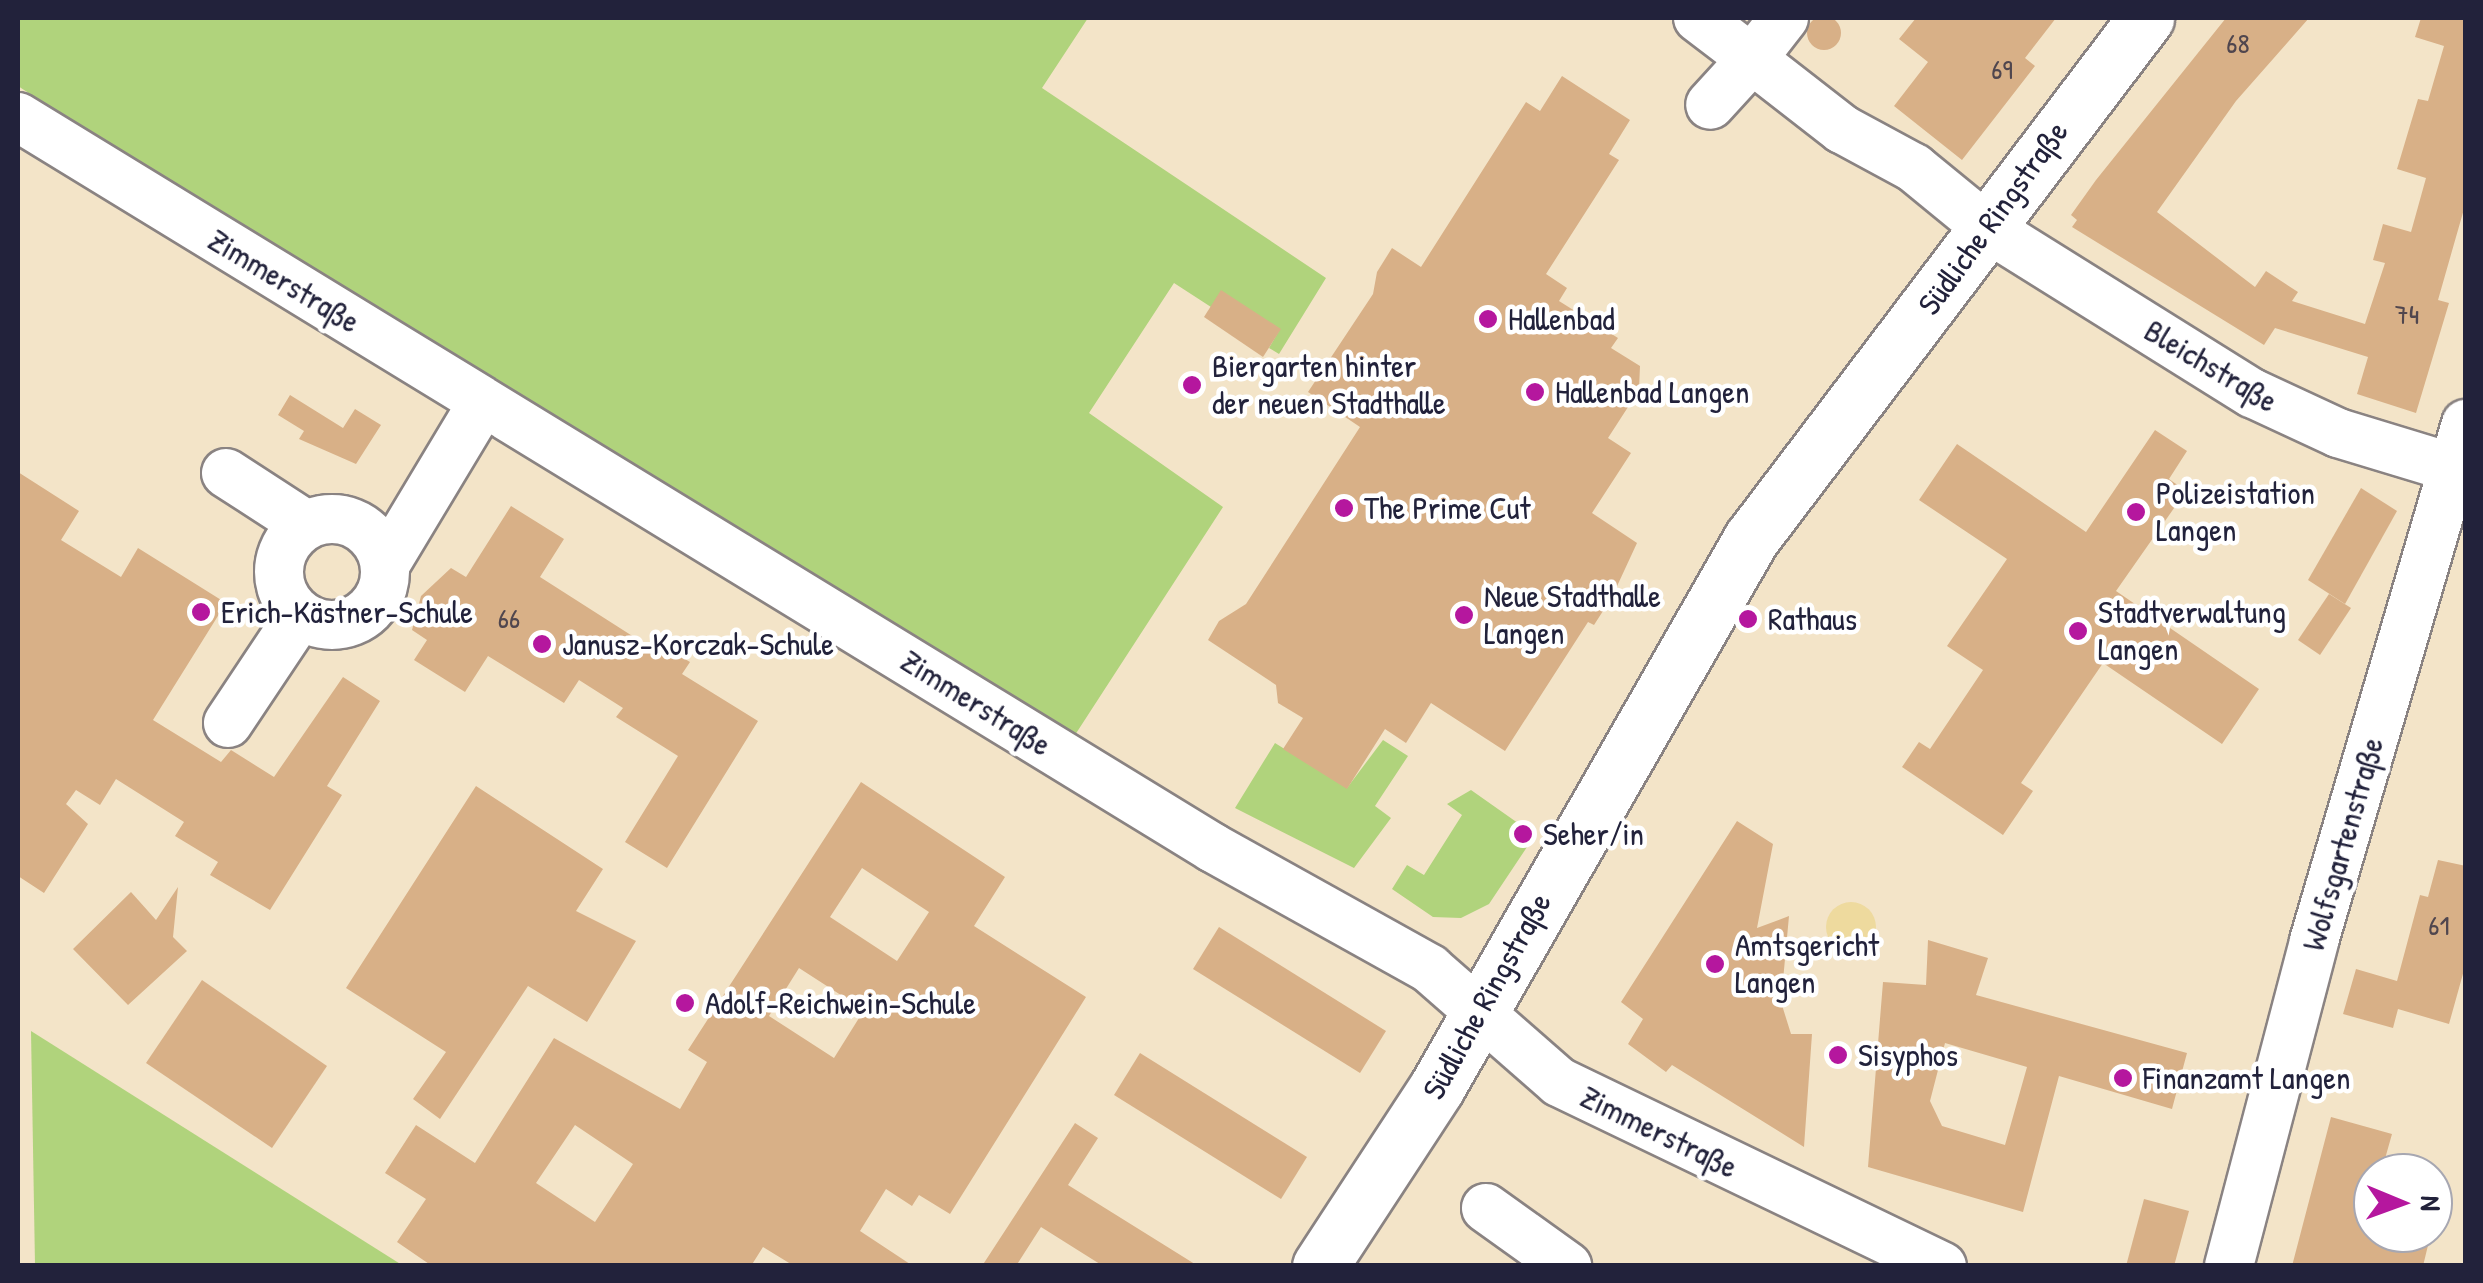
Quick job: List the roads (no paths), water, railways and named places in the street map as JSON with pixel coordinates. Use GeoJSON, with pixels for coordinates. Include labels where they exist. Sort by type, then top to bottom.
{"type":"FeatureCollection","features":[{"type":"Feature","properties":{"kind":"main road","name":"Südliche Ringstraße"},"geometry":{"type":"LineString","coordinates":[[1320,1266],[1478,1014],[1647,722],[1675,662],[1750,539],[2146,18]]}},
{"type":"Feature","properties":{"kind":"street","name":"Bleichstraße"},"geometry":{"type":"LineString","coordinates":[[1698,18],[1842,130],[1914,168],[1981,234],[2252,393],[2338,433],[2459,446]]}},
{"type":"Feature","properties":{"kind":"street"},"geometry":{"type":"LineString","coordinates":[[1710,105],[1784,18]]}},
{"type":"Feature","properties":{"kind":"street","name":"Zimmerstraße"},"geometry":{"type":"LineString","coordinates":[[18,117],[1197,839],[1430,969],[1478,1014],[1574,1090],[1935,1264]]}},
{"type":"Feature","properties":{"kind":"street"},"geometry":{"type":"LineString","coordinates":[[386,566],[371,534],[356,524],[322,519],[306,526],[283,552],[280,586],[300,615],[334,626],[351,623],[378,600],[386,566],[483,402]]}},
{"type":"Feature","properties":{"kind":"street","name":"Wolfsgartenstraße"},"geometry":{"type":"LineString","coordinates":[[2229,1266],[2314,941],[2459,446]]}},
{"type":"Feature","properties":{"kind":"street"},"geometry":{"type":"LineString","coordinates":[[226,473],[306,526]]}},
{"type":"Feature","properties":{"kind":"street"},"geometry":{"type":"LineString","coordinates":[[228,723],[300,615]]}},
{"type":"Feature","properties":{"kind":"street"},"geometry":{"type":"LineString","coordinates":[[1486,1208],[1567,1266]]}},
{"type":"Feature","properties":{"kind":"place","name":"Hallenbad"},"geometry":{"type":"Point","coordinates":[1488,319]}},
{"type":"Feature","properties":{"kind":"place","name":"Biergarten hinter der neuen Stadthalle"},"geometry":{"type":"Point","coordinates":[1192,385]}},
{"type":"Feature","properties":{"kind":"place","name":"Hallenbad Langen"},"geometry":{"type":"Point","coordinates":[1535,392]}},
{"type":"Feature","properties":{"kind":"place","name":"The Prime Cut"},"geometry":{"type":"Point","coordinates":[1344,508]}},
{"type":"Feature","properties":{"kind":"place","name":"Polizeistation Langen"},"geometry":{"type":"Point","coordinates":[2136,512]}},
{"type":"Feature","properties":{"kind":"place","name":"Erich-Kästner-Schule"},"geometry":{"type":"Point","coordinates":[201,612]}},
{"type":"Feature","properties":{"kind":"place","name":"Neue Stadthalle Langen"},"geometry":{"type":"Point","coordinates":[1464,615]}},
{"type":"Feature","properties":{"kind":"place","name":"Rathaus"},"geometry":{"type":"Point","coordinates":[1748,619]}},
{"type":"Feature","properties":{"kind":"place","name":"Stadtverwaltung Langen"},"geometry":{"type":"Point","coordinates":[2078,631]}},
{"type":"Feature","properties":{"kind":"place","name":"Janusz-Korczak-Schule"},"geometry":{"type":"Point","coordinates":[542,644]}},
{"type":"Feature","properties":{"kind":"place","name":"Seher/in"},"geometry":{"type":"Point","coordinates":[1523,834]}},
{"type":"Feature","properties":{"kind":"place","name":"Amtsgericht Langen"},"geometry":{"type":"Point","coordinates":[1715,964]}},
{"type":"Feature","properties":{"kind":"place","name":"Adolf-Reichwein-Schule"},"geometry":{"type":"Point","coordinates":[685,1003]}},
{"type":"Feature","properties":{"kind":"place","name":"Sisyphos"},"geometry":{"type":"Point","coordinates":[1838,1055]}},
{"type":"Feature","properties":{"kind":"place","name":"Finanzamt Langen"},"geometry":{"type":"Point","coordinates":[2123,1078]}}]}
